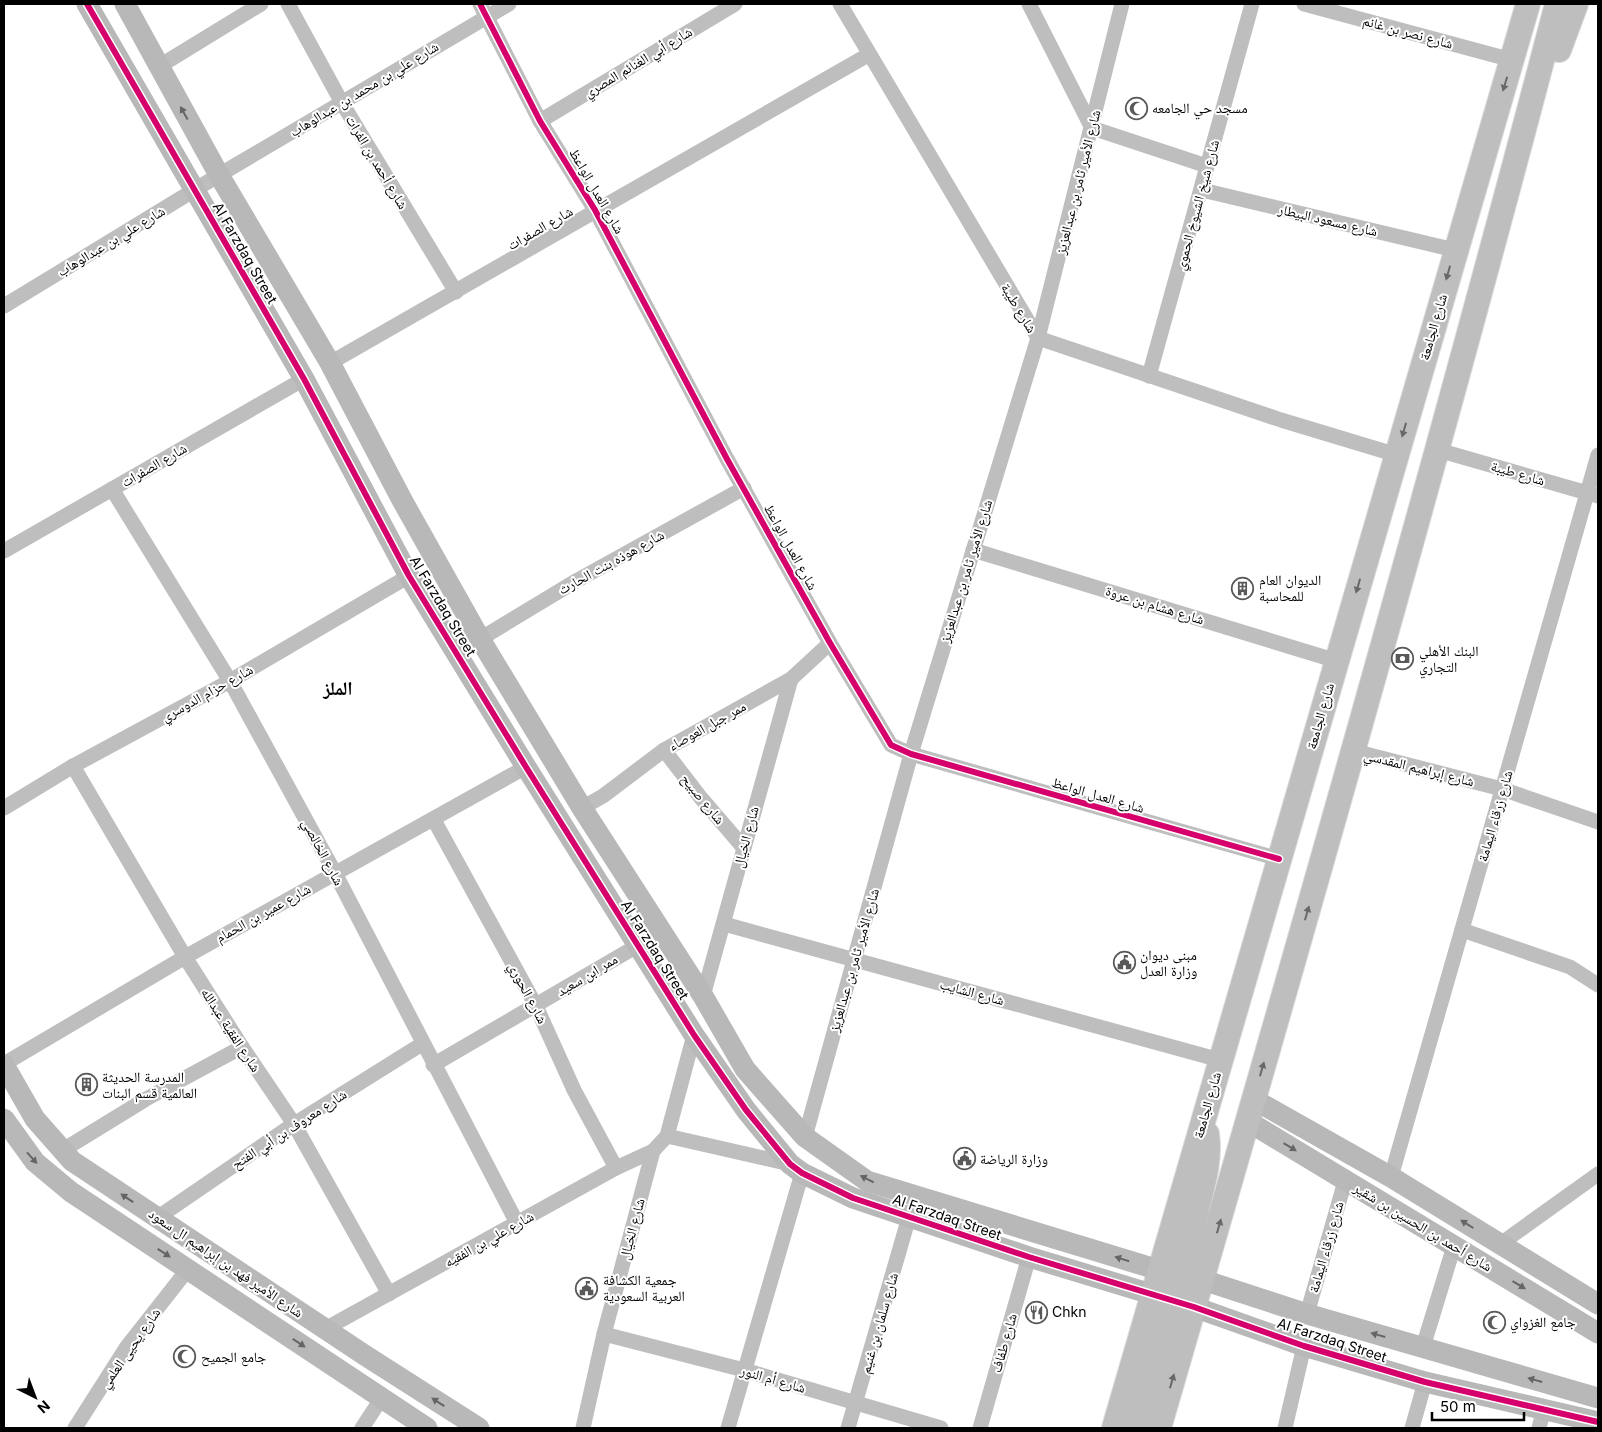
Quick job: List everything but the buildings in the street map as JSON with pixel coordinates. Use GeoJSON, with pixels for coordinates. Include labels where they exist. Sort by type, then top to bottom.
{"type":"FeatureCollection","features":[{"type":"Feature","properties":{"kind":"main road","name":"شارع الجامعة"},"geometry":{"type":"LineString","coordinates":[[1158,1428],[1173,1301],[1181,1275],[1204,1115],[1528,4]]}},
{"type":"Feature","properties":{"kind":"main road","name":"شارع الجامعة"},"geometry":{"type":"LineString","coordinates":[[1114,1428],[1173,1301],[1181,1275],[1251,1110],[1438,450],[1557,4]]}},
{"type":"Feature","properties":{"kind":"main road"},"geometry":{"type":"LineString","coordinates":[[1504,205],[1576,4]]}},
{"type":"Feature","properties":{"kind":"main road"},"geometry":{"type":"LineString","coordinates":[[1138,1428],[1173,1301]]}},
{"type":"Feature","properties":{"kind":"street","name":"Al Farzdaq Street"},"geometry":{"type":"LineString","coordinates":[[87,4],[304,379],[409,576],[694,1035],[746,1110],[796,1168],[853,1198],[1029,1257],[1173,1301],[1304,1346],[1541,1418],[1598,1422]]}},
{"type":"Feature","properties":{"kind":"street","name":"Al Farzdaq Street"},"geometry":{"type":"LineString","coordinates":[[125,4],[219,175],[330,363],[402,500],[480,639],[582,808],[703,996],[745,1069],[805,1137],[867,1181],[1307,1314],[1598,1398]]}},
{"type":"Feature","properties":{"kind":"street"},"geometry":{"type":"LineString","coordinates":[[158,67],[261,4]]}},
{"type":"Feature","properties":{"kind":"street","name":"شارع أحمد بن الفرات"},"geometry":{"type":"LineString","coordinates":[[288,4],[342,103],[456,292]]}},
{"type":"Feature","properties":{"kind":"street","name":"شارع علي بن محمد بن عبدالوهاب"},"geometry":{"type":"LineString","coordinates":[[219,175],[342,103],[483,10],[509,4]]}},
{"type":"Feature","properties":{"kind":"street","name":"شارع أبي الغنائم المصري"},"geometry":{"type":"LineString","coordinates":[[540,121],[735,4]]}},
{"type":"Feature","properties":{"kind":"street","name":"شارع طيبة"},"geometry":{"type":"LineString","coordinates":[[840,4],[868,55],[1038,338],[1280,420],[1397,454]]}},
{"type":"Feature","properties":{"kind":"street"},"geometry":{"type":"LineString","coordinates":[[1029,4],[1092,128],[1207,166]]}},
{"type":"Feature","properties":{"kind":"street","name":"شارع الأمير ثامر بن عبدالعزيز"},"geometry":{"type":"LineString","coordinates":[[805,1137],[911,754],[1038,338],[1122,4]]}},
{"type":"Feature","properties":{"kind":"street","name":"شارع شيخ الشيوخ الحموي"},"geometry":{"type":"LineString","coordinates":[[1149,376],[1252,4]]}},
{"type":"Feature","properties":{"kind":"street","name":"شارع نصر بن غانم"},"geometry":{"type":"LineString","coordinates":[[1304,4],[1512,60]]}},
{"type":"Feature","properties":{"kind":"street","name":"شارع العدل الواعظ"},"geometry":{"type":"LineString","coordinates":[[483,10],[540,121],[595,210],[744,488],[830,643],[891,746],[911,754],[1278,859]]}},
{"type":"Feature","properties":{"kind":"street","name":"شارع الصفرات"},"geometry":{"type":"LineString","coordinates":[[330,363],[868,55]]}},
{"type":"Feature","properties":{"kind":"street","name":"شارع علي بن عبدالوهاب"},"geometry":{"type":"LineString","coordinates":[[4,306],[219,175]]}},
{"type":"Feature","properties":{"kind":"street","name":"شارع مسعود البيطار"},"geometry":{"type":"LineString","coordinates":[[1202,190],[1455,250]]}},
{"type":"Feature","properties":{"kind":"street","name":"شارع الصفرات"},"geometry":{"type":"LineString","coordinates":[[4,551],[304,379]]}},
{"type":"Feature","properties":{"kind":"street","name":"شارع طيبة"},"geometry":{"type":"LineString","coordinates":[[1438,450],[1593,495]]}},
{"type":"Feature","properties":{"kind":"street","name":"شارع زرقاء اليمامة"},"geometry":{"type":"LineString","coordinates":[[1391,1177],[1502,789],[1593,495],[1598,455]]}},
{"type":"Feature","properties":{"kind":"street","name":"شارع هوذه بنت الحارث"},"geometry":{"type":"LineString","coordinates":[[480,639],[576,581],[744,488]]}},
{"type":"Feature","properties":{"kind":"street","name":"شارع الخالصي"},"geometry":{"type":"LineString","coordinates":[[112,489],[230,681],[335,873],[422,1044],[517,1223]]}},
{"type":"Feature","properties":{"kind":"street","name":"شارع هشام بن عروة"},"geometry":{"type":"LineString","coordinates":[[973,550],[1336,661]]}},
{"type":"Feature","properties":{"kind":"street","name":"شارع حزام الدوسري"},"geometry":{"type":"LineString","coordinates":[[4,808],[73,766],[230,681],[409,576]]}},
{"type":"Feature","properties":{"kind":"street","name":"ممر جبل العوصاء"},"geometry":{"type":"LineString","coordinates":[[582,808],[603,796],[664,750],[791,679],[830,643]]}},
{"type":"Feature","properties":{"kind":"street","name":"شارع الخيال"},"geometry":{"type":"LineString","coordinates":[[703,996],[724,924],[743,846],[791,679]]}},
{"type":"Feature","properties":{"kind":"street","name":"شارع صبيح"},"geometry":{"type":"LineString","coordinates":[[664,750],[701,798],[743,846]]}},
{"type":"Feature","properties":{"kind":"street","name":"شارع إبراهيم المقدسي"},"geometry":{"type":"LineString","coordinates":[[1354,751],[1502,789],[1598,822]]}},
{"type":"Feature","properties":{"kind":"street","name":"شارع الفقية عبدالله"},"geometry":{"type":"LineString","coordinates":[[73,766],[185,957],[242,1048],[294,1124],[389,1294]]}},
{"type":"Feature","properties":{"kind":"street","name":"شارع عمير بن الحمام"},"geometry":{"type":"LineString","coordinates":[[4,1065],[185,957],[434,820],[526,767]]}},
{"type":"Feature","properties":{"kind":"street","name":"شارع الحوري"},"geometry":{"type":"LineString","coordinates":[[434,820],[536,1006],[574,1090],[616,1168]]}},
{"type":"Feature","properties":{"kind":"street","name":"شارع الشايب"},"geometry":{"type":"LineString","coordinates":[[724,924],[1220,1060]]}},
{"type":"Feature","properties":{"kind":"street"},"geometry":{"type":"LineString","coordinates":[[1462,930],[1570,967],[1598,985]]}},
{"type":"Feature","properties":{"kind":"street","name":"ممر ابن سعيد"},"geometry":{"type":"LineString","coordinates":[[433,1065],[637,946]]}},
{"type":"Feature","properties":{"kind":"street","name":"شارع الخيال"},"geometry":{"type":"LineString","coordinates":[[583,1428],[604,1334],[654,1151],[667,1136],[694,1035]]}},
{"type":"Feature","properties":{"kind":"street","name":"شارع معروف بن أبي الفتح"},"geometry":{"type":"LineString","coordinates":[[157,1218],[294,1124],[422,1044]]}},
{"type":"Feature","properties":{"kind":"street"},"geometry":{"type":"LineString","coordinates":[[63,1150],[146,1099],[242,1048]]}},
{"type":"Feature","properties":{"kind":"street","name":"شارع الأمير فهد بن إبراهيم ال سعود"},"geometry":{"type":"LineString","coordinates":[[4,1065],[35,1118],[72,1161],[325,1329],[479,1428]]}},
{"type":"Feature","properties":{"kind":"street","name":"شارع أحمد بن الحسين بن شقير"},"geometry":{"type":"LineString","coordinates":[[1251,1110],[1391,1177],[1590,1300]]}},
{"type":"Feature","properties":{"kind":"street","name":"شارع أحمد بن الحسين بن شقير"},"geometry":{"type":"LineString","coordinates":[[1251,1110],[1345,1180],[1598,1333]]}},
{"type":"Feature","properties":{"kind":"street","name":"شارع الأمير فهد بن إبراهيم ال سعود"},"geometry":{"type":"LineString","coordinates":[[4,1119],[25,1150],[58,1183],[427,1428]]}},
{"type":"Feature","properties":{"kind":"street"},"geometry":{"type":"LineString","coordinates":[[667,1136],[796,1168],[728,1428]]}},
{"type":"Feature","properties":{"kind":"street","name":"شارع علي بن الفقيه"},"geometry":{"type":"LineString","coordinates":[[325,1329],[616,1168],[654,1151]]}},
{"type":"Feature","properties":{"kind":"street"},"geometry":{"type":"LineString","coordinates":[[1499,1245],[1598,1174]]}},
{"type":"Feature","properties":{"kind":"street","name":"شارع زرقاء اليمامة"},"geometry":{"type":"LineString","coordinates":[[1307,1314],[1345,1180]]}},
{"type":"Feature","properties":{"kind":"street","name":"شارع سلمان بن غنيم"},"geometry":{"type":"LineString","coordinates":[[848,1428],[909,1217]]}},
{"type":"Feature","properties":{"kind":"street"},"geometry":{"type":"LineString","coordinates":[[1423,1348],[1454,1246]]}},
{"type":"Feature","properties":{"kind":"street","name":"شارع طفاف"},"geometry":{"type":"LineString","coordinates":[[980,1428],[1029,1257]]}},
{"type":"Feature","properties":{"kind":"street","name":"شارع يحيى العلمي"},"geometry":{"type":"LineString","coordinates":[[76,1428],[126,1348],[188,1269]]}},
{"type":"Feature","properties":{"kind":"street"},"geometry":{"type":"LineString","coordinates":[[1572,1317],[1590,1300]]}},
{"type":"Feature","properties":{"kind":"street","name":"شارع أم النور"},"geometry":{"type":"LineString","coordinates":[[604,1334],[744,1370],[941,1428]]}},
{"type":"Feature","properties":{"kind":"street"},"geometry":{"type":"LineString","coordinates":[[1285,1428],[1304,1346]]}},
{"type":"Feature","properties":{"kind":"street"},"geometry":{"type":"LineString","coordinates":[[1412,1428],[1425,1382]]}},
{"type":"Feature","properties":{"kind":"street"},"geometry":{"type":"LineString","coordinates":[[362,1428],[382,1399]]}},
{"type":"Feature","properties":{"kind":"cycle path"},"geometry":{"type":"LineString","coordinates":[[87,4],[304,379],[409,576],[694,1035],[746,1110],[790,1164],[802,1173],[853,1198],[1029,1257],[1194,1307],[1304,1346],[1425,1382],[1598,1422]]}},
{"type":"Feature","properties":{"kind":"cycle path"},"geometry":{"type":"LineString","coordinates":[[480,4],[540,121],[595,210],[727,459],[830,643],[891,745],[911,754],[1279,859]]}},
{"type":"Feature","properties":{"kind":"place","name":"مسجد حي الجامعه"},"geometry":{"type":"Point","coordinates":[1136,108]}},
{"type":"Feature","properties":{"kind":"place","name":"الديوان العام للمحاسبة"},"geometry":{"type":"Point","coordinates":[1243,588]}},
{"type":"Feature","properties":{"kind":"place","name":"البنك الأهلي التجاري"},"geometry":{"type":"Point","coordinates":[1403,659]}},
{"type":"Feature","properties":{"kind":"place","name":"مبنى ديوان وزارة العدل"},"geometry":{"type":"Point","coordinates":[1124,963]}},
{"type":"Feature","properties":{"kind":"place","name":"المدرسة الحديثة العالمية قسم البنات"},"geometry":{"type":"Point","coordinates":[86,1085]}},
{"type":"Feature","properties":{"kind":"place","name":"وزارة الرياضة"},"geometry":{"type":"Point","coordinates":[964,1159]}},
{"type":"Feature","properties":{"kind":"place","name":"جمعية الكشافة العربية السعودية"},"geometry":{"type":"Point","coordinates":[587,1288]}},
{"type":"Feature","properties":{"kind":"place","name":"Chkn"},"geometry":{"type":"Point","coordinates":[1036,1312]}},
{"type":"Feature","properties":{"kind":"place","name":"جامع الغزواي"},"geometry":{"type":"Point","coordinates":[1494,1322]}},
{"type":"Feature","properties":{"kind":"place","name":"جامع الجميح"},"geometry":{"type":"Point","coordinates":[185,1357]}},
{"type":"Feature","properties":{"kind":"district","name":"الملز"},"geometry":{"type":"Point","coordinates":[338,688]}}]}
